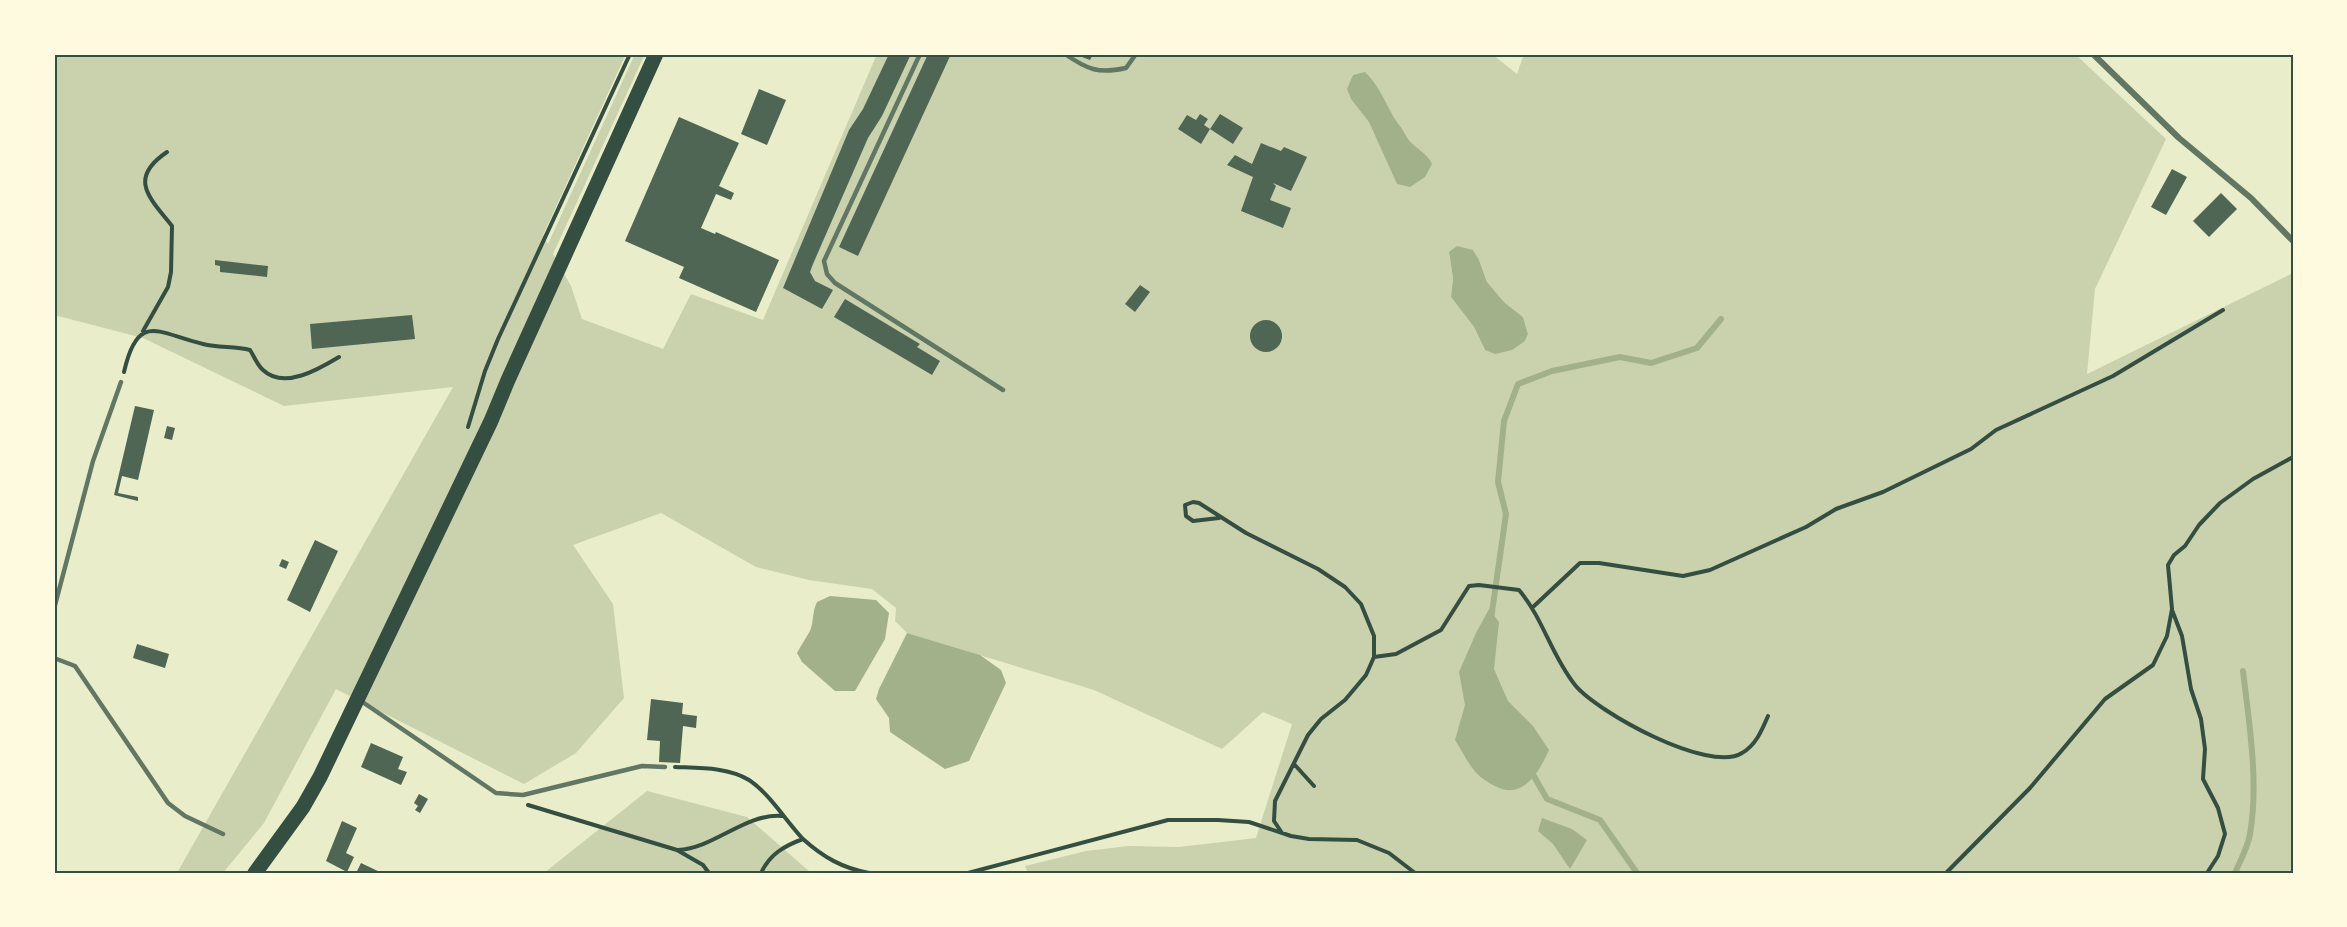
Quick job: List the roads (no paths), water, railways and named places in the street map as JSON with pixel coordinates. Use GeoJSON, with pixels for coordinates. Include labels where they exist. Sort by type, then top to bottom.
{"type":"FeatureCollection","features":[{"type":"Feature","properties":{"kind":"main road"},"geometry":{"type":"LineString","coordinates":[[255,873],[303,807],[358,699],[461,483],[656,54]]}},
{"type":"Feature","properties":{"kind":"street"},"geometry":{"type":"LineString","coordinates":[[2093,54],[2179,138],[2251,198],[2293,241]]}},
{"type":"Feature","properties":{"kind":"lane"},"geometry":{"type":"LineString","coordinates":[[920,54],[824,261],[827,274],[835,283],[1003,390]]}},
{"type":"Feature","properties":{"kind":"lane"},"geometry":{"type":"LineString","coordinates":[[1065,54],[1087,68],[1107,72],[1126,68],[1136,54]]}},
{"type":"Feature","properties":{"kind":"lane"},"geometry":{"type":"LineString","coordinates":[[54,609],[93,460],[122,382]]}},
{"type":"Feature","properties":{"kind":"lane"},"geometry":{"type":"LineString","coordinates":[[54,658],[75,666],[168,803],[185,816],[223,834]]}},
{"type":"Feature","properties":{"kind":"lane"},"geometry":{"type":"LineString","coordinates":[[358,699],[496,793],[523,795],[642,766],[665,767]]}},
{"type":"Feature","properties":{"kind":"waterway"},"geometry":{"type":"LineString","coordinates":[[1491,619],[1506,514],[1498,482],[1504,421],[1518,384],[1552,371],[1620,357],[1651,363],[1697,348],[1721,319]]}},
{"type":"Feature","properties":{"kind":"waterway"},"geometry":{"type":"LineString","coordinates":[[2235,873],[2249,839],[2254,794],[2243,671]]}},
{"type":"Feature","properties":{"kind":"waterway"},"geometry":{"type":"LineString","coordinates":[[1531,771],[1547,799],[1600,820],[1637,873]]}}]}
